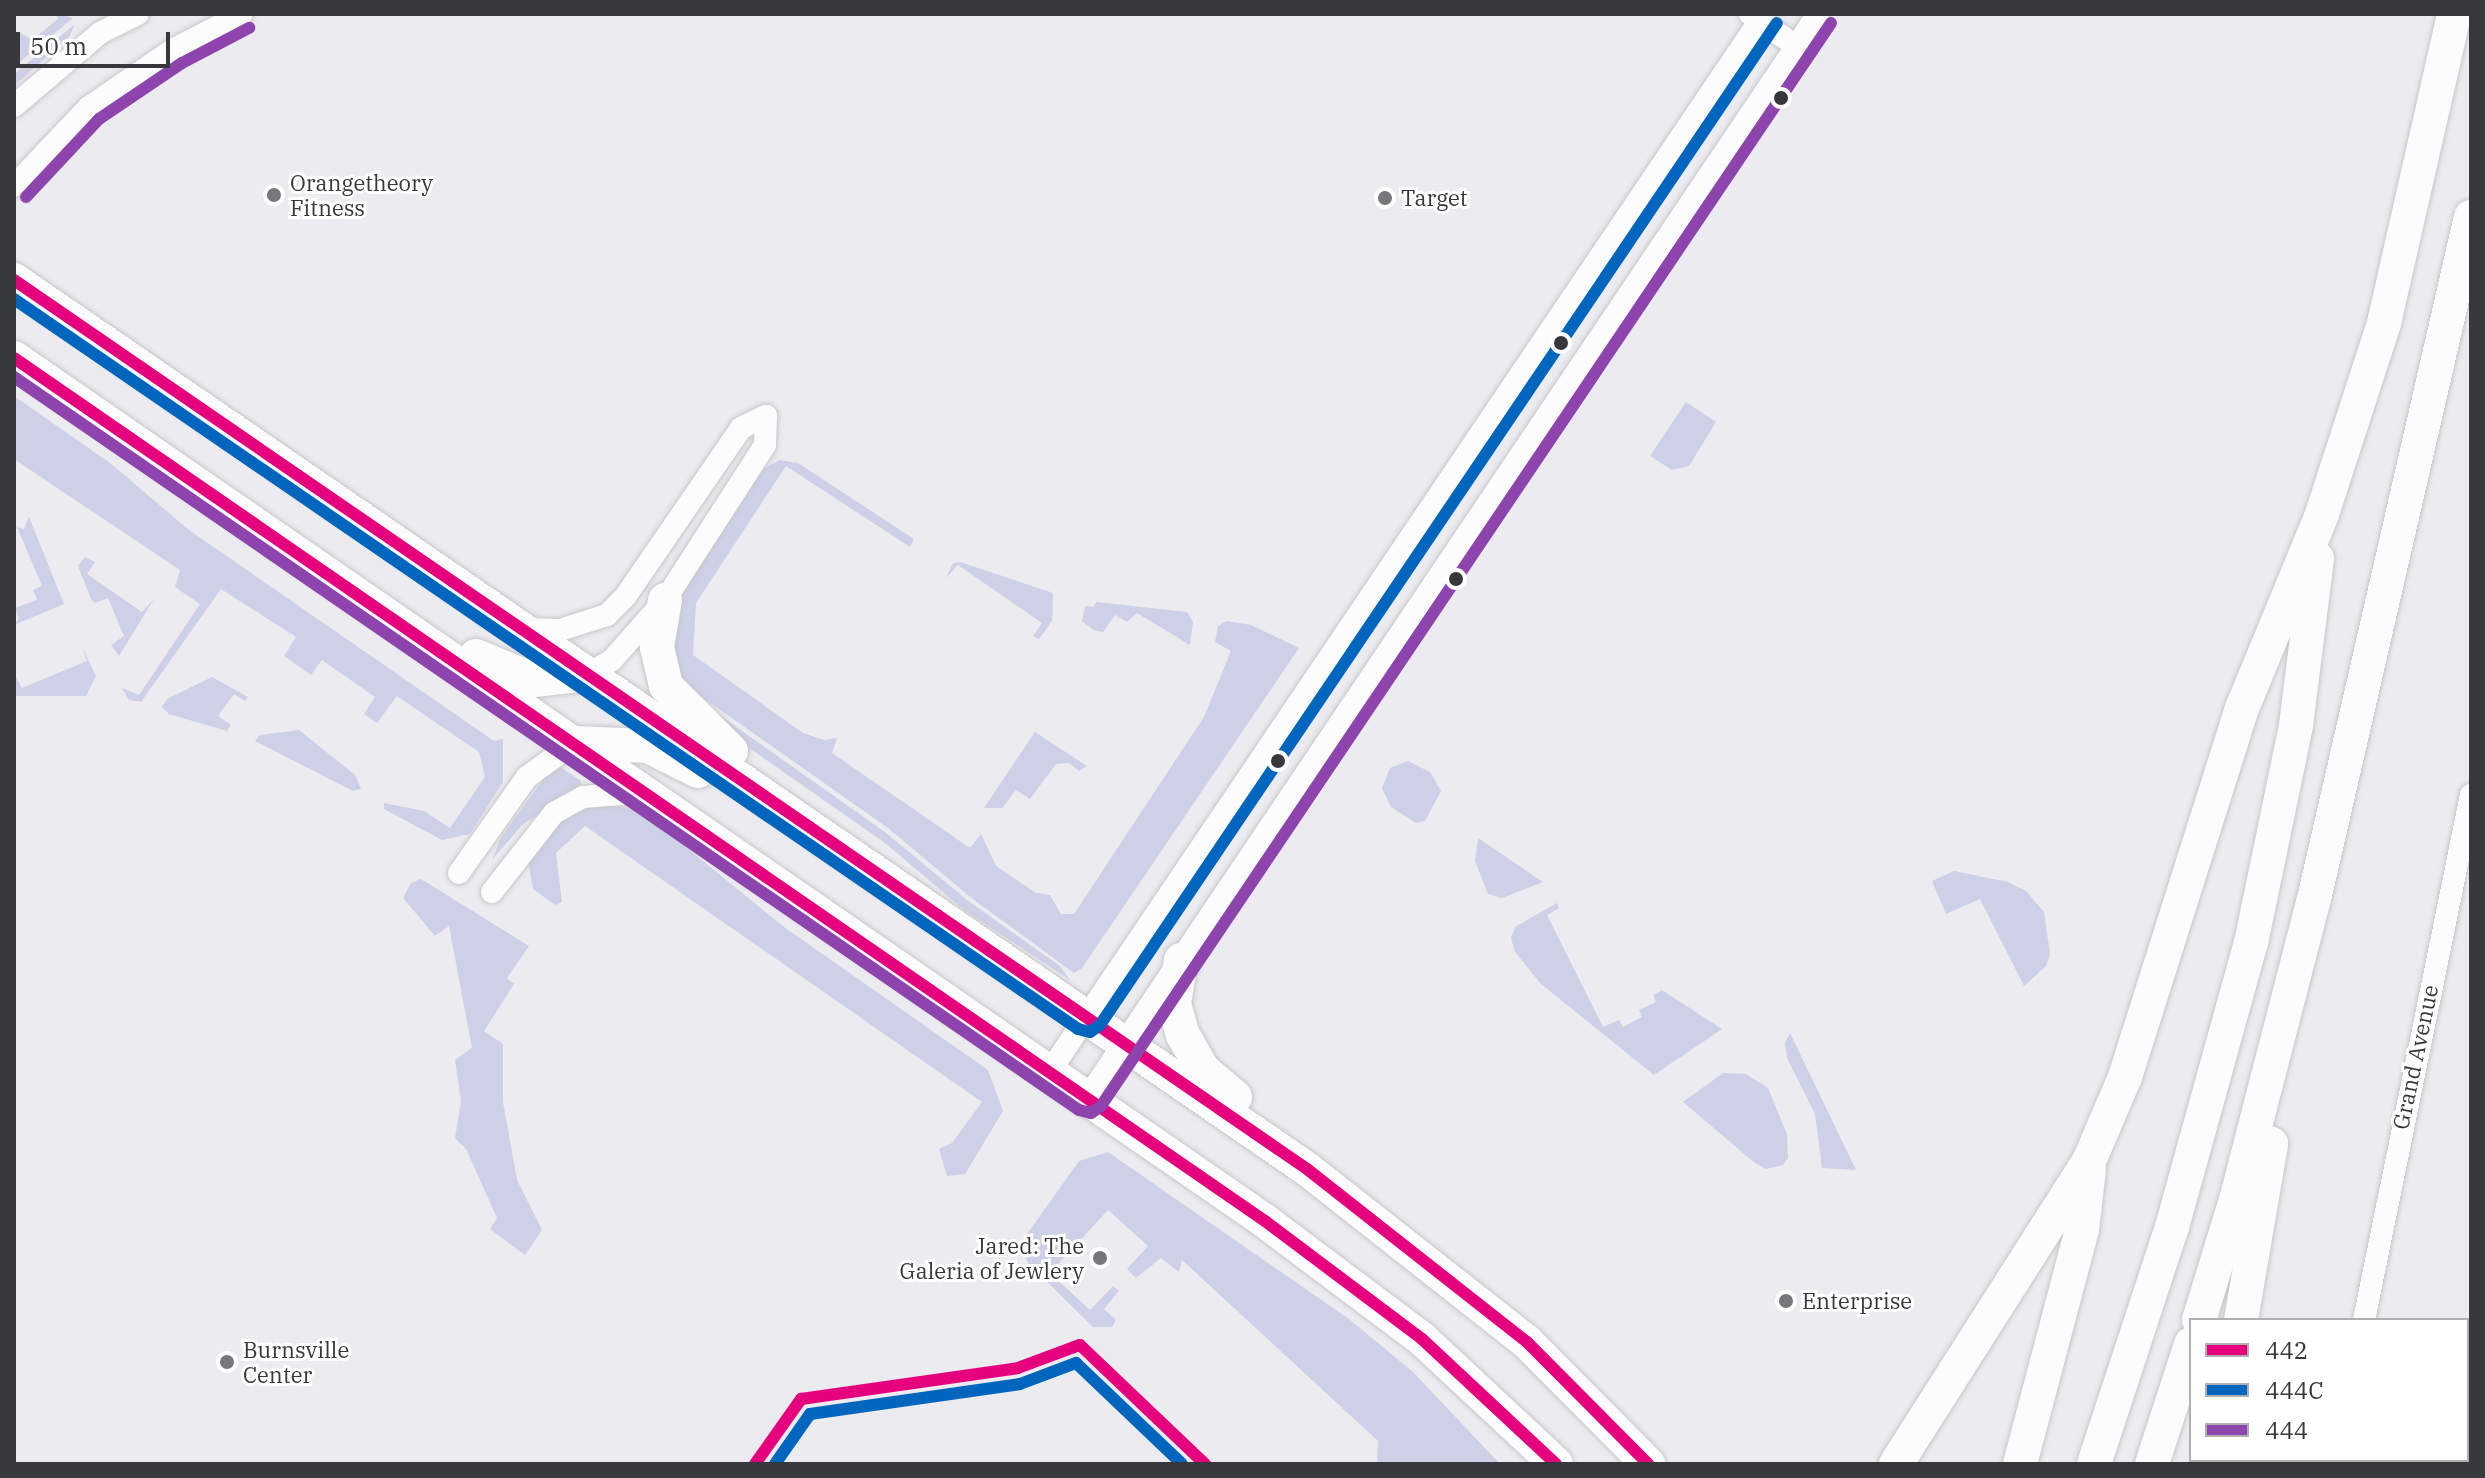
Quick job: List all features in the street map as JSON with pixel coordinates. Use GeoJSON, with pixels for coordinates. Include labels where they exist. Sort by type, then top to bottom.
{"type":"FeatureCollection","features":[{"type":"Feature","properties":{"kind":"highway"},"geometry":{"type":"LineString","coordinates":[[1896,1464],[2089,1161],[2150,1007],[2243,706],[2322,514],[2384,323],[2454,14]]}},
{"type":"Feature","properties":{"kind":"highway"},"geometry":{"type":"LineString","coordinates":[[2200,1318],[2236,1200],[2314,899],[2471,217]]}},
{"type":"Feature","properties":{"kind":"highway"},"geometry":{"type":"LineString","coordinates":[[14,280],[1087,1016],[1406,1243]]}},
{"type":"Feature","properties":{"kind":"highway"},"geometry":{"type":"LineString","coordinates":[[14,358],[1088,1097],[1365,1294],[1422,1339],[1556,1464]]}},
{"type":"Feature","properties":{"kind":"highway"},"geometry":{"type":"LineString","coordinates":[[2094,1464],[2172,1227],[2251,943],[2296,725],[2322,514]]}},
{"type":"Feature","properties":{"kind":"highway"},"geometry":{"type":"LineString","coordinates":[[349,588],[506,672],[534,680],[589,674]]}},
{"type":"Feature","properties":{"kind":"highway"},"geometry":{"type":"LineString","coordinates":[[665,600],[657,647],[666,686],[829,840]]}},
{"type":"Feature","properties":{"kind":"highway"},"geometry":{"type":"LineString","coordinates":[[574,743],[648,746],[829,840]]}},
{"type":"Feature","properties":{"kind":"highway"},"geometry":{"type":"LineString","coordinates":[[2241,1318],[2314,899]]}},
{"type":"Feature","properties":{"kind":"highway"},"geometry":{"type":"LineString","coordinates":[[1181,960],[1176,1014],[1203,1070],[1527,1342],[1648,1464]]}},
{"type":"Feature","properties":{"kind":"highway"},"geometry":{"type":"LineString","coordinates":[[2020,1464],[2082,1229],[2089,1161]]}},
{"type":"Feature","properties":{"kind":"highway"},"geometry":{"type":"LineString","coordinates":[[2152,1464],[2189,1350]]}},
{"type":"Feature","properties":{"kind":"street"},"geometry":{"type":"LineString","coordinates":[[14,106],[100,33],[138,14]]}},
{"type":"Feature","properties":{"kind":"street"},"geometry":{"type":"LineString","coordinates":[[14,186],[89,107],[174,49],[242,14]]}},
{"type":"Feature","properties":{"kind":"street"},"geometry":{"type":"LineString","coordinates":[[1088,1097],[1818,14]]}},
{"type":"Feature","properties":{"kind":"street"},"geometry":{"type":"LineString","coordinates":[[1050,1071],[1758,16],[1796,46]]}},
{"type":"Feature","properties":{"kind":"street"},"geometry":{"type":"LineString","coordinates":[[522,629],[560,630],[607,615],[625,597],[741,428],[766,416],[765,445],[665,600],[612,660],[589,674]]}},
{"type":"Feature","properties":{"kind":"street"},"geometry":{"type":"LineString","coordinates":[[459,873],[527,777],[574,743]]}},
{"type":"Feature","properties":{"kind":"street"},"geometry":{"type":"LineString","coordinates":[[492,892],[554,813],[583,797],[646,792]]}},
{"type":"Feature","properties":{"kind":"street","name":"Grand Avenue"},"geometry":{"type":"LineString","coordinates":[[2364,1318],[2471,795]]}},
{"type":"Feature","properties":{"kind":"shaded area"},"geometry":{"type":"Polygon","coordinates":[[[56,14],[73,18],[14,67],[19,32],[32,40],[58,19],[56,14]]]}},
{"type":"Feature","properties":{"kind":"shaded area"},"geometry":{"type":"Polygon","coordinates":[[[75,24],[69,37],[14,86],[14,74],[75,24]]]}},
{"type":"Feature","properties":{"kind":"shaded area"},"geometry":{"type":"Polygon","coordinates":[[[14,396],[110,463],[189,530],[494,741],[503,739],[503,782],[470,834],[442,840],[384,809],[384,803],[424,811],[450,828],[485,777],[479,752],[397,696],[377,723],[364,714],[375,697],[322,660],[311,675],[284,656],[296,637],[221,589],[141,702],[129,700],[122,688],[139,695],[200,604],[175,587],[180,570],[14,459],[14,396]]]}},
{"type":"Feature","properties":{"kind":"shaded area"},"geometry":{"type":"Polygon","coordinates":[[[1686,402],[1716,422],[1689,466],[1672,470],[1650,456],[1686,402]]]}},
{"type":"Feature","properties":{"kind":"shaded area"},"geometry":{"type":"Polygon","coordinates":[[[779,460],[798,463],[914,539],[910,547],[786,466],[696,603],[693,655],[803,733],[824,740],[837,738],[832,753],[970,848],[981,834],[996,866],[1036,893],[1050,895],[1061,914],[1074,914],[1204,717],[1231,651],[1215,642],[1218,626],[1227,621],[1251,625],[1299,648],[1082,968],[1074,973],[974,900],[888,828],[685,685],[671,665],[679,596],[764,469],[779,460]]]}},
{"type":"Feature","properties":{"kind":"shaded area"},"geometry":{"type":"Polygon","coordinates":[[[29,517],[64,604],[14,625],[19,618],[15,608],[37,600],[33,590],[42,586],[17,527],[24,529],[29,517]]]}},
{"type":"Feature","properties":{"kind":"shaded area"},"geometry":{"type":"Polygon","coordinates":[[[85,557],[95,562],[87,574],[142,612],[154,599],[119,656],[111,645],[124,636],[108,598],[95,603],[91,599],[78,566],[85,557]]]}},
{"type":"Feature","properties":{"kind":"shaded area"},"geometry":{"type":"Polygon","coordinates":[[[960,562],[1053,593],[1052,621],[1039,639],[1033,636],[1042,623],[958,565],[946,578],[953,563],[960,562]]]}},
{"type":"Feature","properties":{"kind":"shaded area"},"geometry":{"type":"Polygon","coordinates":[[[1096,602],[1187,612],[1193,622],[1190,645],[1137,613],[1127,622],[1115,615],[1103,632],[1094,630],[1082,621],[1085,606],[1094,607],[1096,602]]]}},
{"type":"Feature","properties":{"kind":"shaded area"},"geometry":{"type":"Polygon","coordinates":[[[82,647],[96,676],[86,696],[14,696],[14,674],[22,688],[87,661],[82,647]]]}},
{"type":"Feature","properties":{"kind":"shaded area"},"geometry":{"type":"Polygon","coordinates":[[[212,677],[248,697],[245,701],[234,694],[218,716],[231,725],[227,731],[169,714],[162,707],[167,699],[212,677]]]}},
{"type":"Feature","properties":{"kind":"shaded area"},"geometry":{"type":"Polygon","coordinates":[[[684,690],[885,832],[967,900],[1060,966],[1070,980],[964,910],[885,843],[742,743],[684,690]]]}},
{"type":"Feature","properties":{"kind":"shaded area"},"geometry":{"type":"Polygon","coordinates":[[[299,730],[355,775],[361,789],[353,791],[255,741],[260,735],[299,730]]]}},
{"type":"Feature","properties":{"kind":"shaded area"},"geometry":{"type":"Polygon","coordinates":[[[1035,732],[1087,766],[1079,771],[1069,763],[1056,764],[1030,799],[1016,790],[1002,808],[984,808],[1035,732]]]}},
{"type":"Feature","properties":{"kind":"shaded area"},"geometry":{"type":"Polygon","coordinates":[[[1408,761],[1430,772],[1441,791],[1425,821],[1416,823],[1391,807],[1382,788],[1390,768],[1408,761]]]}},
{"type":"Feature","properties":{"kind":"shaded area"},"geometry":{"type":"Polygon","coordinates":[[[560,767],[581,781],[581,788],[523,824],[492,860],[501,837],[547,774],[560,767]]]}},
{"type":"Feature","properties":{"kind":"shaded area"},"geometry":{"type":"Polygon","coordinates":[[[592,805],[630,808],[655,822],[784,927],[988,1070],[1003,1111],[965,1174],[947,1176],[939,1149],[952,1143],[982,1102],[585,826],[556,853],[562,902],[555,905],[533,889],[528,860],[558,820],[592,805]]]}},
{"type":"Feature","properties":{"kind":"shaded area"},"geometry":{"type":"Polygon","coordinates":[[[1478,838],[1543,882],[1502,898],[1488,894],[1475,861],[1478,838]]]}},
{"type":"Feature","properties":{"kind":"shaded area"},"geometry":{"type":"Polygon","coordinates":[[[1954,871],[2008,882],[2026,891],[2044,912],[2050,954],[2046,966],[2024,986],[1980,899],[1946,914],[1932,881],[1954,871]]]}},
{"type":"Feature","properties":{"kind":"shaded area"},"geometry":{"type":"Polygon","coordinates":[[[421,879],[529,946],[507,978],[514,984],[484,1031],[503,1044],[503,1102],[517,1180],[542,1230],[525,1255],[490,1229],[497,1218],[466,1149],[455,1138],[461,1101],[455,1060],[472,1048],[449,926],[435,936],[403,898],[411,883],[421,879]]]}},
{"type":"Feature","properties":{"kind":"shaded area"},"geometry":{"type":"Polygon","coordinates":[[[1557,903],[1559,908],[1547,915],[1603,1027],[1619,1020],[1623,1027],[1642,1017],[1639,1010],[1656,1002],[1653,995],[1662,990],[1722,1029],[1654,1075],[1541,984],[1515,952],[1511,938],[1515,927],[1557,903]]]}},
{"type":"Feature","properties":{"kind":"shaded area"},"geometry":{"type":"Polygon","coordinates":[[[1790,1033],[1856,1170],[1822,1168],[1815,1114],[1787,1058],[1785,1043],[1790,1033]]]}},
{"type":"Feature","properties":{"kind":"shaded area"},"geometry":{"type":"Polygon","coordinates":[[[1723,1073],[1746,1074],[1768,1088],[1787,1134],[1788,1158],[1783,1165],[1766,1169],[1755,1163],[1683,1102],[1723,1073]]]}},
{"type":"Feature","properties":{"kind":"shaded area"},"geometry":{"type":"Polygon","coordinates":[[[1108,1152],[1349,1319],[1413,1372],[1500,1464],[1377,1464],[1378,1441],[1182,1260],[1179,1272],[1161,1258],[1136,1278],[1127,1269],[1148,1246],[1108,1210],[1050,1273],[1090,1310],[1113,1286],[1119,1291],[1104,1309],[1116,1320],[1112,1327],[1093,1327],[1028,1263],[1022,1249],[1025,1237],[1079,1161],[1108,1152]]]}},
{"type":"Feature","properties":{"kind":"transit line","name":"444C"},"geometry":{"type":"LineString","coordinates":[[14,299],[1078,1029],[1090,1032],[1100,1025],[1777,23]]}},
{"type":"Feature","properties":{"kind":"transit line","name":"444"},"geometry":{"type":"LineString","coordinates":[[14,377],[1079,1110],[1091,1113],[1101,1106],[1831,23]]}},
{"type":"Feature","properties":{"kind":"transit line","name":"444"},"geometry":{"type":"LineString","coordinates":[[26,197],[99,119],[182,63],[249,28]]}},
{"type":"Feature","properties":{"kind":"transit line","name":"442"},"geometry":{"type":"LineString","coordinates":[[14,280],[1307,1169],[1527,1342],[1648,1464]]}},
{"type":"Feature","properties":{"kind":"transit line","name":"442"},"geometry":{"type":"LineString","coordinates":[[14,358],[1265,1221],[1422,1339],[1556,1464]]}},
{"type":"Feature","properties":{"kind":"transit line","name":"442"},"geometry":{"type":"LineString","coordinates":[[755,1464],[801,1399],[1018,1368],[1080,1345],[1205,1464]]}},
{"type":"Feature","properties":{"kind":"transit line","name":"444C"},"geometry":{"type":"LineString","coordinates":[[775,1464],[810,1414],[1020,1384],[1076,1363],[1182,1464]]}},
{"type":"Feature","properties":{"kind":"place","name":"Orangetheory Fitness"},"geometry":{"type":"Point","coordinates":[274,195]}},
{"type":"Feature","properties":{"kind":"place","name":"Target"},"geometry":{"type":"Point","coordinates":[1385,198]}},
{"type":"Feature","properties":{"kind":"place","name":"Jared: The Galeria of Jewlery"},"geometry":{"type":"Point","coordinates":[1100,1258]}},
{"type":"Feature","properties":{"kind":"place","name":"Enterprise"},"geometry":{"type":"Point","coordinates":[1786,1301]}},
{"type":"Feature","properties":{"kind":"place","name":"Burnsville Center"},"geometry":{"type":"Point","coordinates":[227,1362]}}]}
